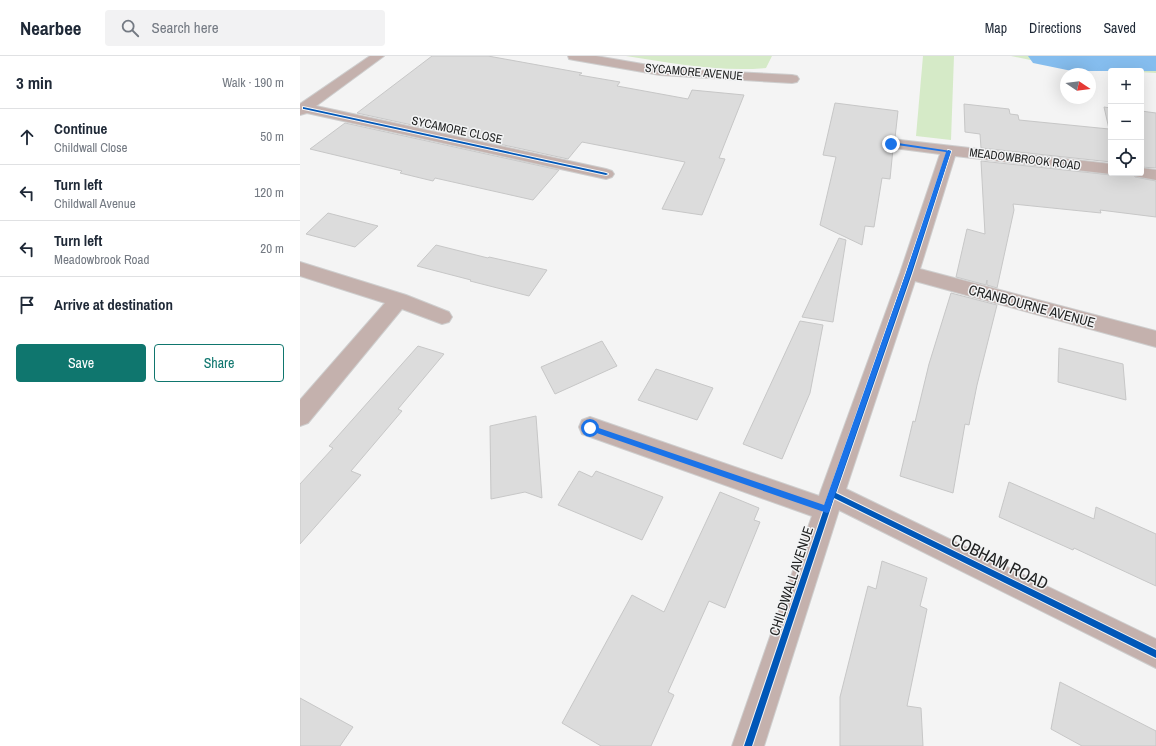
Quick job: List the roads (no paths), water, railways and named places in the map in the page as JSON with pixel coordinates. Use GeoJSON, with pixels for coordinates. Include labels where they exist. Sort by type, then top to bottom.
{"type":"FeatureCollection","features":[{"type":"Feature","properties":{"kind":"street"},"geometry":{"type":"LineString","coordinates":[[302,110],[378,56]]}},
{"type":"Feature","properties":{"kind":"street","name":"SYCAMORE AVENUE"},"geometry":{"type":"LineString","coordinates":[[574,56],[684,73],[792,79]]}},
{"type":"Feature","properties":{"kind":"street","name":"SYCAMORE CLOSE"},"geometry":{"type":"LineString","coordinates":[[302,110],[606,174]]}},
{"type":"Feature","properties":{"kind":"street","name":"MEADOWBROOK ROAD"},"geometry":{"type":"LineString","coordinates":[[891,144],[1108,169]]}},
{"type":"Feature","properties":{"kind":"street","name":"CHILDWALL AVENUE"},"geometry":{"type":"LineString","coordinates":[[748,746],[829,502],[909,273],[949,151]]}},
{"type":"Feature","properties":{"kind":"street"},"geometry":{"type":"LineString","coordinates":[[1144,173],[1156,175]]}},
{"type":"Feature","properties":{"kind":"street"},"geometry":{"type":"LineString","coordinates":[[300,269],[399,300],[442,317]]}},
{"type":"Feature","properties":{"kind":"street","name":"CRANBOURNE AVENUE"},"geometry":{"type":"LineString","coordinates":[[909,273],[1156,339]]}},
{"type":"Feature","properties":{"kind":"street"},"geometry":{"type":"LineString","coordinates":[[300,416],[399,300]]}},
{"type":"Feature","properties":{"kind":"street","name":"COBHAM ROAD"},"geometry":{"type":"LineString","coordinates":[[590,428],[829,502],[1156,654]]}},
{"type":"Feature","properties":{"kind":"waterway"},"geometry":{"type":"LineString","coordinates":[[1045,56],[1072,61],[1156,61]]}}]}
